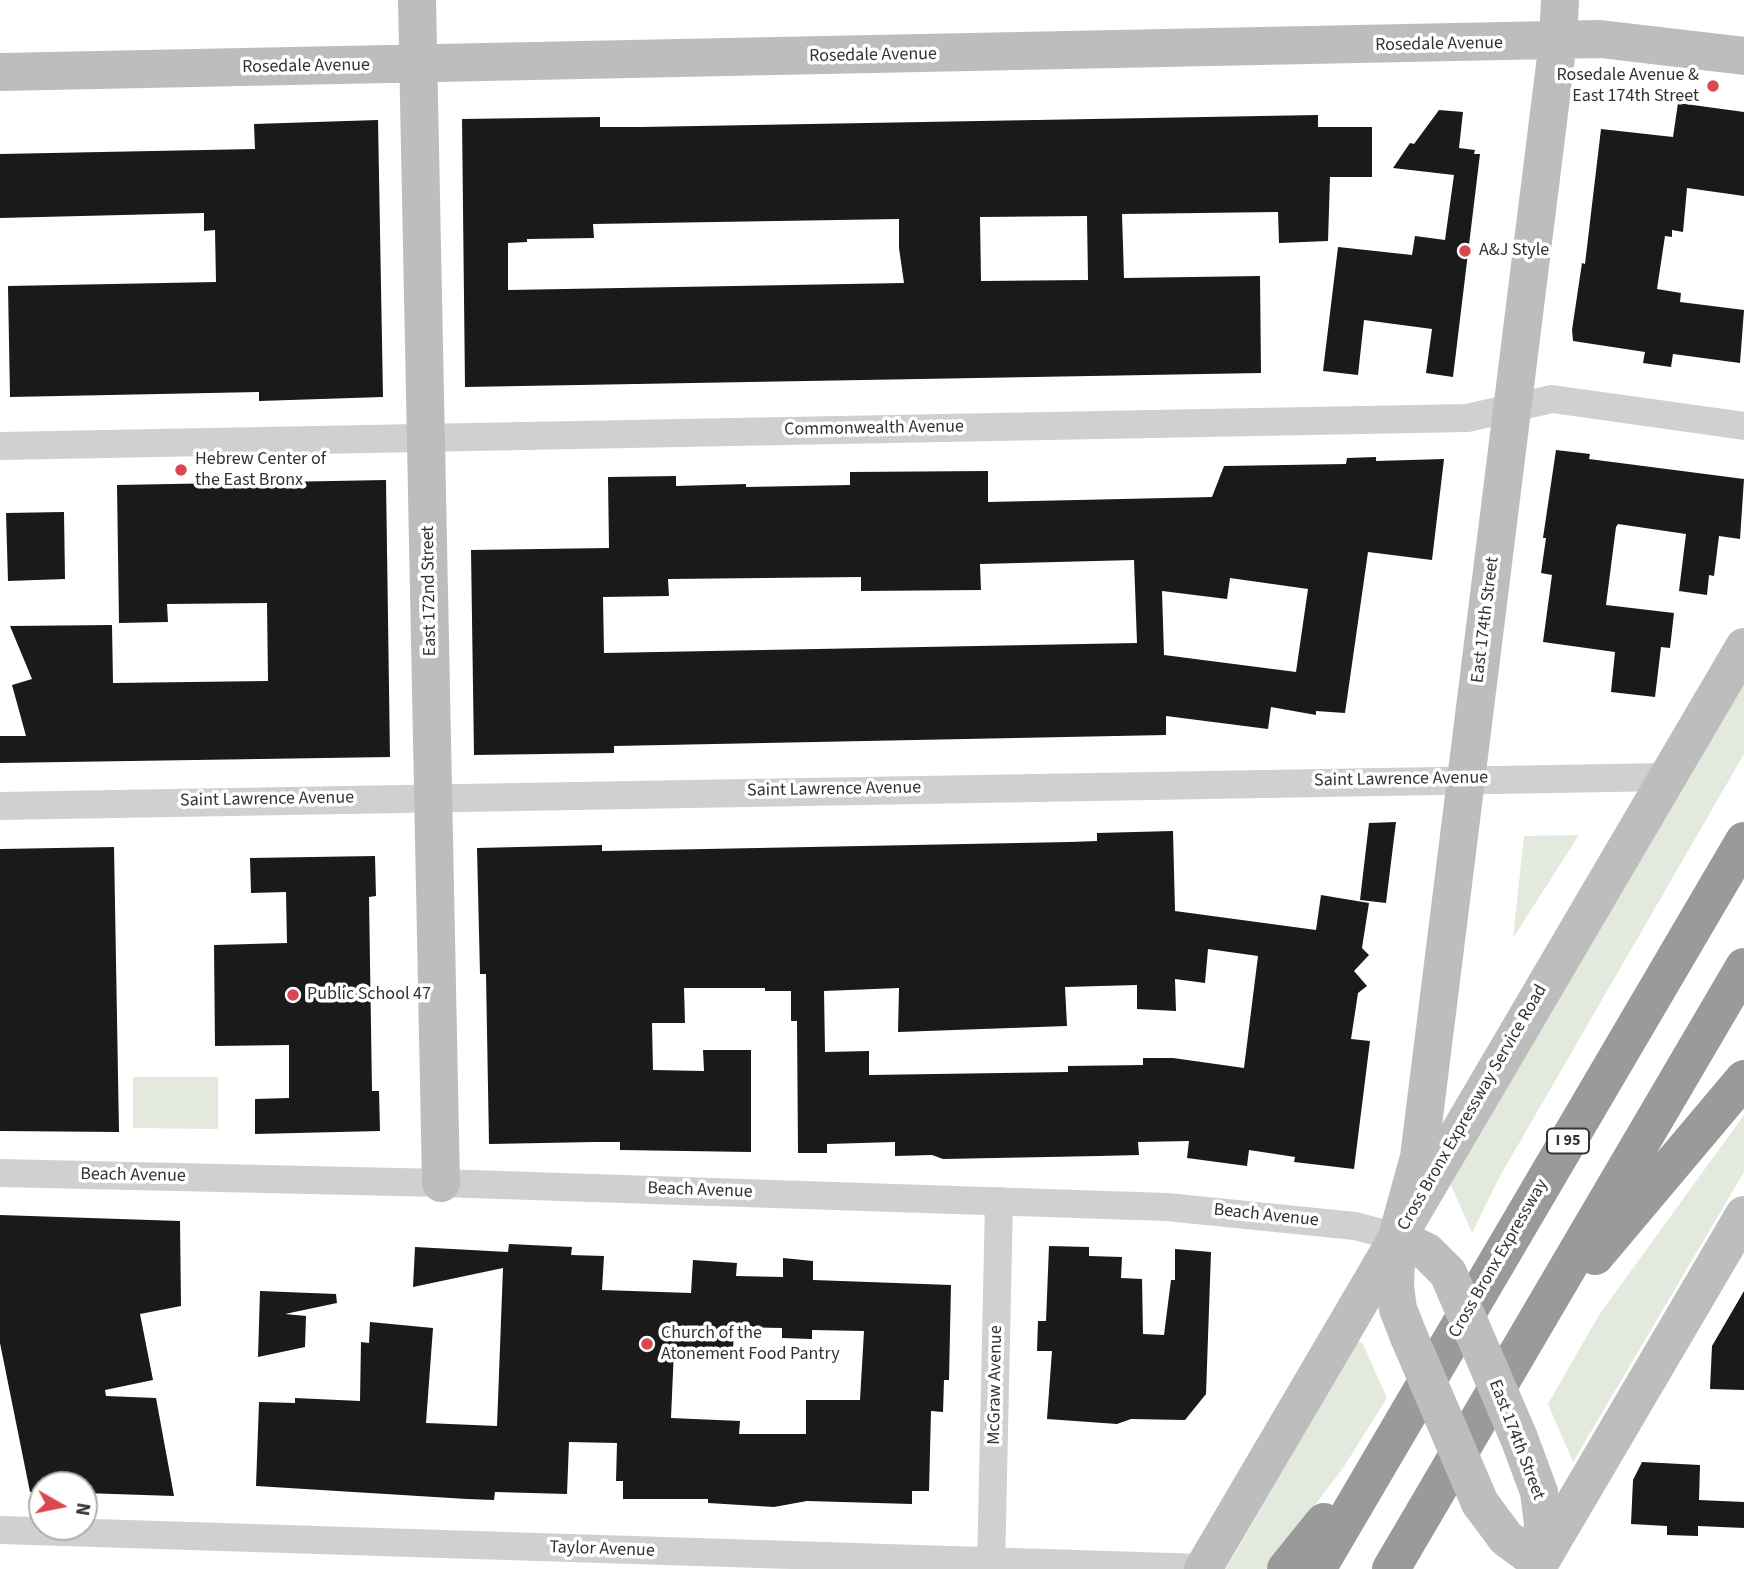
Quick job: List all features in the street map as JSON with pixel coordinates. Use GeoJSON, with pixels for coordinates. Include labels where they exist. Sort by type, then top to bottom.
{"type":"FeatureCollection","features":[{"type":"Feature","properties":{"kind":"highway","name":"Cross Bronx Expressway"},"geometry":{"type":"LineString","coordinates":[[1317,1569],[1744,841]]}},
{"type":"Feature","properties":{"kind":"highway"},"geometry":{"type":"LineString","coordinates":[[1398,1559],[1744,967]]}},
{"type":"Feature","properties":{"kind":"highway"},"geometry":{"type":"LineString","coordinates":[[1524,1341],[1744,1079]]}},
{"type":"Feature","properties":{"kind":"highway"},"geometry":{"type":"LineString","coordinates":[[1286,1569],[1395,1437]]}},
{"type":"Feature","properties":{"kind":"main road","name":"East 172nd Street"},"geometry":{"type":"LineString","coordinates":[[417,0],[421,65],[441,1183]]}},
{"type":"Feature","properties":{"kind":"main road","name":"East 174th Street"},"geometry":{"type":"LineString","coordinates":[[1542,1568],[1506,1538],[1480,1503],[1409,1337],[1398,1308],[1395,1287],[1397,1237],[1407,1210],[1419,1157],[1558,41],[1560,0]]}},
{"type":"Feature","properties":{"kind":"main road","name":"Rosedale Avenue"},"geometry":{"type":"LineString","coordinates":[[0,72],[1558,41],[1624,41],[1744,56]]}},
{"type":"Feature","properties":{"kind":"main road","name":"Cross Bronx Expressway Service Road"},"geometry":{"type":"LineString","coordinates":[[1203,1569],[1744,647]]}},
{"type":"Feature","properties":{"kind":"main road"},"geometry":{"type":"LineString","coordinates":[[1542,1568],[1732,1255],[1744,1215]]}},
{"type":"Feature","properties":{"kind":"main road","name":"East 174th Street"},"geometry":{"type":"LineString","coordinates":[[1397,1237],[1427,1252],[1448,1273],[1535,1479],[1542,1507],[1542,1568]]}},
{"type":"Feature","properties":{"kind":"street","name":"Commonwealth Avenue"},"geometry":{"type":"LineString","coordinates":[[0,446],[1467,418],[1552,399],[1744,426]]}},
{"type":"Feature","properties":{"kind":"street","name":"Saint Lawrence Avenue"},"geometry":{"type":"LineString","coordinates":[[0,806],[1668,777]]}},
{"type":"Feature","properties":{"kind":"street","name":"Beach Avenue"},"geometry":{"type":"LineString","coordinates":[[0,1173],[441,1183],[999,1201],[1250,1213],[1370,1229],[1397,1237]]}},
{"type":"Feature","properties":{"kind":"street","name":"McGraw Avenue"},"geometry":{"type":"LineString","coordinates":[[991,1566],[999,1201]]}},
{"type":"Feature","properties":{"kind":"street","name":"Taylor Avenue"},"geometry":{"type":"LineString","coordinates":[[0,1530],[991,1566],[1203,1569]]}},
{"type":"Feature","properties":{"kind":"shaded area"},"geometry":{"type":"Polygon","coordinates":[[[1744,680],[1744,754],[1499,1178],[1472,1233],[1450,1183],[1744,680]]]}},
{"type":"Feature","properties":{"kind":"shaded area"},"geometry":{"type":"Polygon","coordinates":[[[1579,835],[1513,938],[1524,836],[1579,835]]]}},
{"type":"Feature","properties":{"kind":"shaded area"},"geometry":{"type":"Polygon","coordinates":[[[133,1077],[218,1077],[218,1129],[133,1128],[133,1077]]]}},
{"type":"Feature","properties":{"kind":"shaded area"},"geometry":{"type":"Polygon","coordinates":[[[1744,1115],[1744,1172],[1573,1462],[1548,1404],[1599,1315],[1744,1115]]]}},
{"type":"Feature","properties":{"kind":"shaded area"},"geometry":{"type":"Polygon","coordinates":[[[1358,1341],[1363,1344],[1387,1398],[1343,1468],[1266,1569],[1226,1569],[1358,1341]]]}},
{"type":"Feature","properties":{"kind":"building"},"geometry":{"type":"Polygon","coordinates":[[[1678,103],[1744,112],[1744,196],[1687,188],[1683,232],[1672,230],[1672,237],[1665,236],[1657,289],[1681,293],[1680,302],[1744,310],[1740,363],[1673,354],[1671,367],[1643,363],[1645,352],[1573,341],[1572,330],[1582,263],[1585,264],[1601,129],[1673,137],[1678,103]]]}},
{"type":"Feature","properties":{"kind":"building"},"geometry":{"type":"Polygon","coordinates":[[[1439,110],[1463,112],[1459,148],[1475,150],[1474,154],[1480,154],[1453,377],[1426,373],[1432,329],[1364,320],[1358,375],[1323,371],[1338,247],[1412,255],[1415,236],[1445,240],[1454,175],[1393,168],[1410,143],[1414,144],[1439,110]]]}},
{"type":"Feature","properties":{"kind":"building"},"geometry":{"type":"Polygon","coordinates":[[[1318,115],[1318,127],[1372,127],[1372,177],[1330,177],[1328,241],[1279,243],[1278,212],[1122,214],[1124,278],[1260,276],[1261,373],[465,387],[462,119],[600,117],[600,127],[1318,115]],[[1087,216],[980,217],[981,281],[1088,280],[1087,216]],[[899,219],[593,224],[594,238],[527,239],[527,242],[508,243],[508,290],[904,283],[899,248],[899,219]]]}},
{"type":"Feature","properties":{"kind":"building"},"geometry":{"type":"Polygon","coordinates":[[[378,120],[383,397],[259,401],[259,392],[10,397],[8,286],[216,282],[215,230],[204,231],[204,213],[0,218],[0,154],[255,149],[254,124],[378,120]]]}},
{"type":"Feature","properties":{"kind":"building"},"geometry":{"type":"Polygon","coordinates":[[[1556,450],[1590,454],[1589,459],[1744,479],[1740,539],[1719,536],[1714,576],[1709,575],[1707,595],[1679,591],[1686,534],[1618,524],[1616,527],[1606,605],[1674,613],[1670,648],[1661,647],[1655,697],[1611,692],[1615,652],[1543,642],[1552,575],[1541,573],[1546,538],[1543,538],[1556,450]]]}},
{"type":"Feature","properties":{"kind":"building"},"geometry":{"type":"Polygon","coordinates":[[[1376,457],[1376,461],[1444,459],[1432,560],[1368,552],[1345,713],[1316,711],[1316,715],[1271,707],[1268,729],[1166,716],[1166,735],[614,746],[614,753],[474,755],[471,550],[609,548],[608,477],[676,476],[676,486],[746,484],[746,487],[850,485],[850,472],[988,471],[988,502],[1212,497],[1224,466],[1346,464],[1347,458],[1376,457]],[[1134,560],[980,564],[981,590],[861,591],[861,577],[668,579],[669,596],[603,597],[604,653],[1137,643],[1134,560]],[[1230,578],[1227,599],[1162,591],[1164,655],[1296,672],[1308,589],[1230,578]]]}},
{"type":"Feature","properties":{"kind":"building"},"geometry":{"type":"Polygon","coordinates":[[[386,480],[390,757],[0,763],[0,736],[26,736],[12,685],[32,679],[10,626],[112,625],[113,683],[268,681],[267,603],[167,604],[168,622],[119,623],[117,485],[386,480]]]}},
{"type":"Feature","properties":{"kind":"building"},"geometry":{"type":"Polygon","coordinates":[[[64,512],[65,579],[8,581],[6,513],[64,512]]]}},
{"type":"Feature","properties":{"kind":"building"},"geometry":{"type":"Polygon","coordinates":[[[1396,822],[1386,903],[1360,900],[1369,823],[1396,822]]]}},
{"type":"Feature","properties":{"kind":"building"},"geometry":{"type":"Polygon","coordinates":[[[1173,831],[1175,911],[1316,930],[1321,895],[1369,903],[1362,948],[1369,955],[1354,971],[1367,986],[1358,993],[1351,1039],[1370,1041],[1354,1169],[1294,1162],[1295,1157],[1249,1150],[1247,1166],[1187,1158],[1189,1141],[1138,1142],[1139,1155],[943,1159],[932,1155],[895,1156],[895,1142],[827,1144],[827,1153],[798,1153],[797,1021],[791,1021],[791,991],[765,991],[765,988],[684,988],[685,1023],[652,1023],[653,1070],[704,1071],[703,1050],[751,1050],[751,1152],[620,1150],[620,1142],[489,1144],[486,974],[480,974],[477,848],[602,845],[602,851],[1070,842],[1097,841],[1097,833],[1173,831]],[[1208,949],[1205,983],[1175,979],[1176,1011],[1137,1009],[1137,985],[1065,987],[1067,1026],[898,1032],[899,988],[824,991],[825,1052],[869,1051],[869,1075],[1068,1072],[1068,1066],[1143,1065],[1143,1058],[1173,1058],[1244,1068],[1258,956],[1208,949]]]}},
{"type":"Feature","properties":{"kind":"building"},"geometry":{"type":"Polygon","coordinates":[[[114,847],[119,1132],[0,1131],[0,849],[114,847]]]}},
{"type":"Feature","properties":{"kind":"building","name":"Public School 47"},"geometry":{"type":"Polygon","coordinates":[[[375,856],[376,896],[369,897],[372,1091],[379,1091],[380,1131],[255,1134],[255,1099],[289,1098],[289,1045],[215,1046],[214,945],[287,943],[286,892],[251,893],[250,858],[375,856]]]}},
{"type":"Feature","properties":{"kind":"building"},"geometry":{"type":"Polygon","coordinates":[[[0,1215],[180,1221],[181,1306],[140,1314],[153,1380],[105,1390],[106,1396],[156,1398],[174,1496],[98,1493],[98,1471],[28,1471],[28,1482],[0,1343],[0,1215]]]}},
{"type":"Feature","properties":{"kind":"building"},"geometry":{"type":"Polygon","coordinates":[[[509,1244],[572,1247],[571,1255],[604,1256],[602,1290],[691,1293],[693,1260],[737,1263],[736,1276],[783,1277],[783,1258],[813,1261],[813,1280],[951,1285],[949,1380],[944,1380],[943,1412],[931,1411],[929,1491],[912,1491],[912,1504],[807,1501],[774,1507],[708,1503],[708,1499],[623,1499],[623,1481],[616,1481],[617,1443],[569,1442],[567,1494],[495,1492],[494,1500],[256,1486],[259,1402],[295,1403],[295,1398],[360,1401],[361,1342],[369,1343],[370,1322],[433,1328],[426,1423],[497,1426],[503,1268],[413,1287],[415,1247],[508,1252],[509,1244]],[[734,1327],[733,1352],[674,1349],[671,1418],[740,1421],[739,1434],[806,1434],[806,1400],[860,1400],[864,1331],[812,1330],[812,1339],[782,1338],[782,1328],[734,1327]]]}},
{"type":"Feature","properties":{"kind":"building"},"geometry":{"type":"Polygon","coordinates":[[[1049,1246],[1089,1247],[1089,1256],[1122,1257],[1121,1278],[1142,1279],[1143,1334],[1164,1335],[1171,1280],[1175,1280],[1175,1249],[1211,1252],[1206,1394],[1185,1420],[1131,1419],[1117,1424],[1047,1419],[1052,1351],[1037,1351],[1038,1321],[1046,1321],[1049,1246]]]}},
{"type":"Feature","properties":{"kind":"building"},"geometry":{"type":"Polygon","coordinates":[[[260,1291],[336,1294],[337,1303],[285,1314],[306,1316],[305,1347],[258,1357],[260,1291]]]}},
{"type":"Feature","properties":{"kind":"building"},"geometry":{"type":"Polygon","coordinates":[[[1744,1291],[1744,1390],[1710,1389],[1712,1346],[1744,1291]]]}},
{"type":"Feature","properties":{"kind":"building"},"geometry":{"type":"Polygon","coordinates":[[[1642,1462],[1700,1465],[1699,1500],[1744,1502],[1744,1528],[1698,1526],[1698,1536],[1667,1535],[1667,1526],[1631,1524],[1633,1480],[1642,1462]]]}},
{"type":"Feature","properties":{"kind":"place","name":"Rosedale Avenue & East 174th Street"},"geometry":{"type":"Point","coordinates":[1713,86]}},
{"type":"Feature","properties":{"kind":"place","name":"A&J Style"},"geometry":{"type":"Point","coordinates":[1465,251]}},
{"type":"Feature","properties":{"kind":"place","name":"Hebrew Center of the East Bronx"},"geometry":{"type":"Point","coordinates":[181,470]}},
{"type":"Feature","properties":{"kind":"place","name":"Public School 47"},"geometry":{"type":"Point","coordinates":[293,995]}},
{"type":"Feature","properties":{"kind":"place","name":"Church of the Atonement Food Pantry"},"geometry":{"type":"Point","coordinates":[647,1344]}}]}
